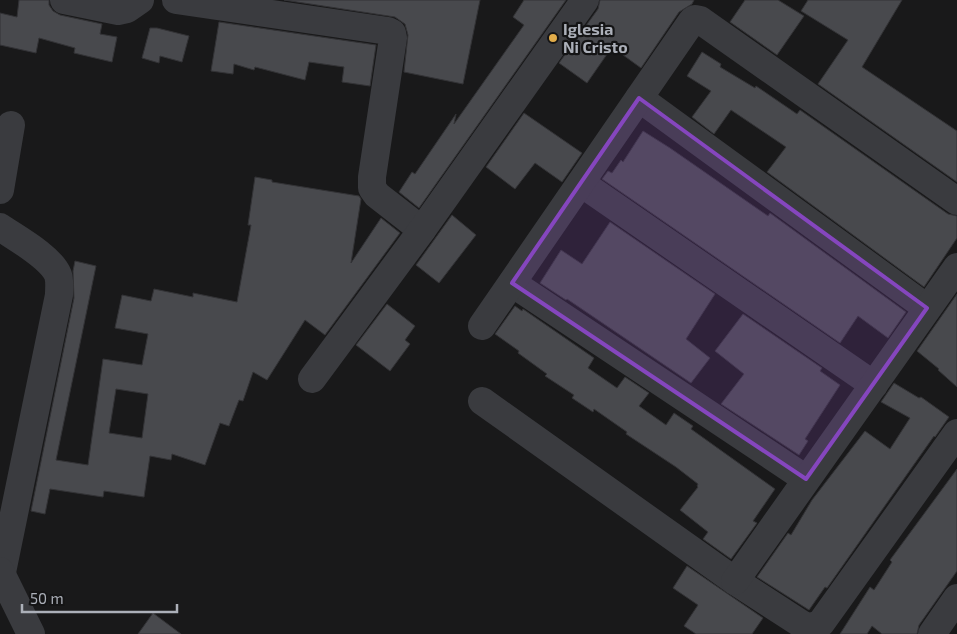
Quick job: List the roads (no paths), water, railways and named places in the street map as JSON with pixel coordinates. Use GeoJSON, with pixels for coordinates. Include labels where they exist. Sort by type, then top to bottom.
{"type":"FeatureCollection","features":[{"type":"Feature","properties":{"kind":"street"},"geometry":{"type":"LineString","coordinates":[[64,0],[118,11],[127,9],[140,0]]}},
{"type":"Feature","properties":{"kind":"street"},"geometry":{"type":"LineString","coordinates":[[176,0],[392,33],[393,38],[372,177],[372,188],[377,195],[422,230]]}},
{"type":"Feature","properties":{"kind":"street"},"geometry":{"type":"LineString","coordinates":[[312,379],[422,230],[585,0]]}},
{"type":"Feature","properties":{"kind":"street"},"geometry":{"type":"LineString","coordinates":[[482,326],[695,19],[700,20],[957,201]]}},
{"type":"Feature","properties":{"kind":"street"},"geometry":{"type":"LineString","coordinates":[[639,98],[927,308]]}},
{"type":"Feature","properties":{"kind":"street"},"geometry":{"type":"LineString","coordinates":[[0,190],[11,125]]}},
{"type":"Feature","properties":{"kind":"street"},"geometry":{"type":"LineString","coordinates":[[580,183],[874,385]]}},
{"type":"Feature","properties":{"kind":"street"},"geometry":{"type":"LineString","coordinates":[[0,227],[51,263],[58,277],[59,286],[0,576],[31,634]]}},
{"type":"Feature","properties":{"kind":"street"},"geometry":{"type":"LineString","coordinates":[[735,581],[957,267]]}},
{"type":"Feature","properties":{"kind":"street"},"geometry":{"type":"LineString","coordinates":[[512,283],[806,479]]}},
{"type":"Feature","properties":{"kind":"street"},"geometry":{"type":"LineString","coordinates":[[482,401],[735,581],[806,627],[815,630],[957,432]]}},
{"type":"Feature","properties":{"kind":"street"},"geometry":{"type":"LineString","coordinates":[[932,634],[957,598]]}},
{"type":"Feature","properties":{"kind":"place","name":"Iglesia Ni Cristo"},"geometry":{"type":"Point","coordinates":[553,38]}}]}
